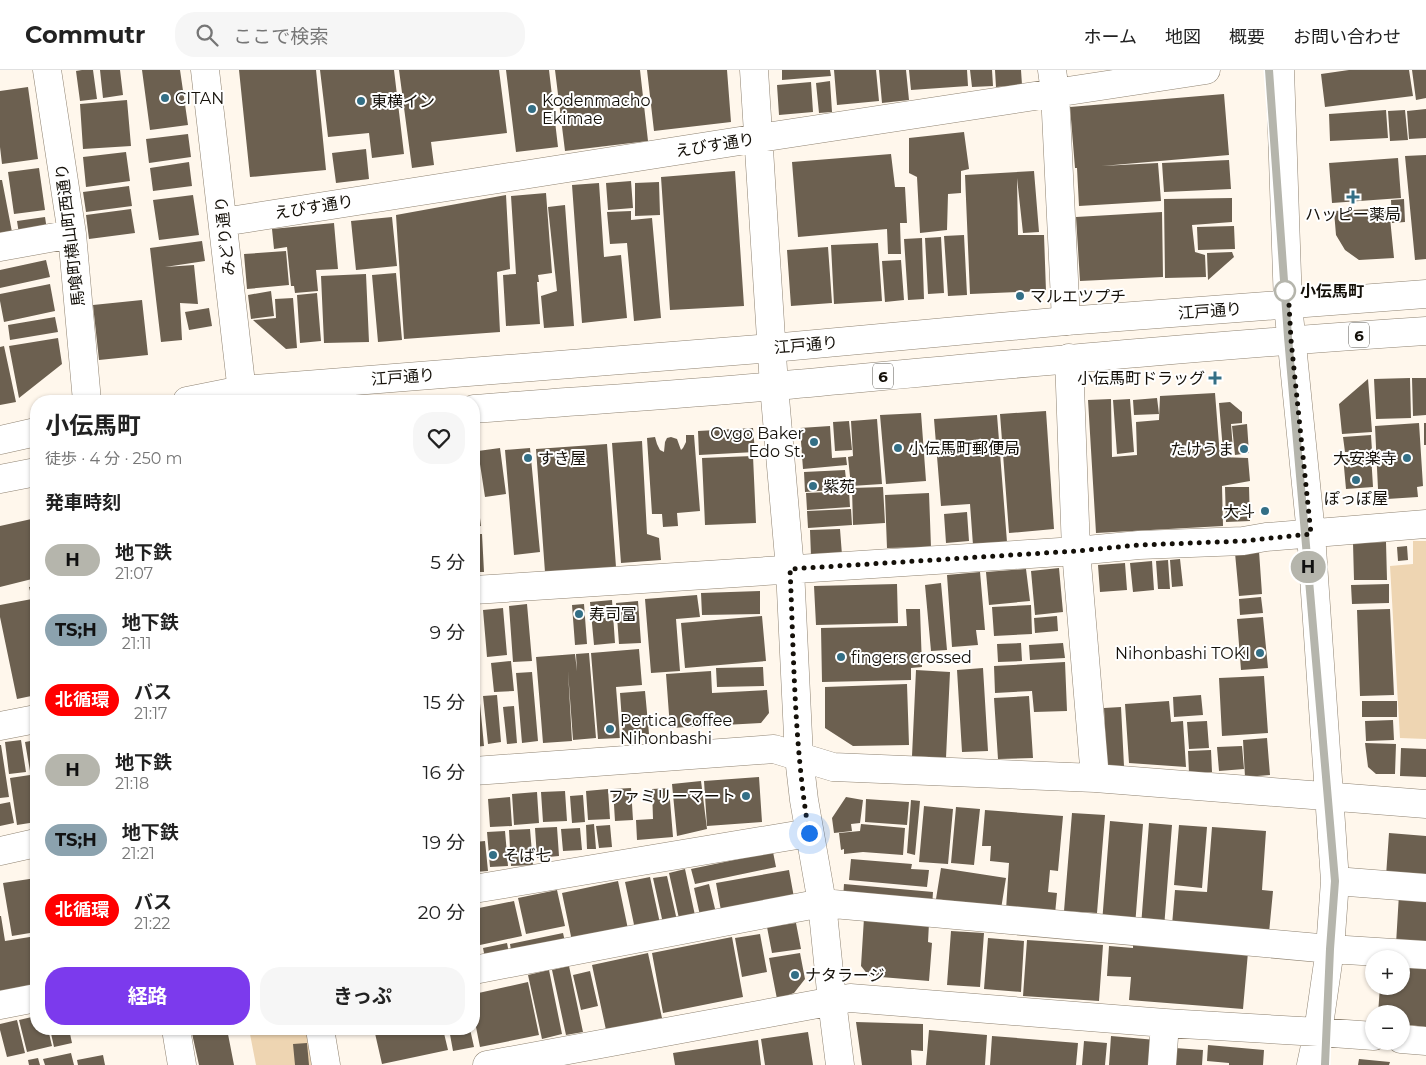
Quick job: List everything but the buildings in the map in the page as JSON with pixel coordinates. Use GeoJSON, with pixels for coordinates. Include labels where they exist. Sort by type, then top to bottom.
{"type":"FeatureCollection","features":[{"type":"Feature","properties":{"kind":"main road","name":"馬喰町横山町西通り"},"geometry":{"type":"LineString","coordinates":[[47,70],[72,234],[86,395]]}},
{"type":"Feature","properties":{"kind":"main road","name":"みどり通り"},"geometry":{"type":"LineString","coordinates":[[205,70],[242,395]]}},
{"type":"Feature","properties":{"kind":"main road"},"geometry":{"type":"LineString","coordinates":[[754,70],[774,386],[790,569],[799,757],[809,833],[822,903],[840,1065]]}},
{"type":"Feature","properties":{"kind":"main road","name":"えびす通り"},"geometry":{"type":"LineString","coordinates":[[223,222],[759,138],[1053,81],[1206,70]]}},
{"type":"Feature","properties":{"kind":"main road"},"geometry":{"type":"LineString","coordinates":[[1280,70],[1288,305],[1311,534],[1335,881],[1330,949],[1318,1032],[1311,1065]]}},
{"type":"Feature","properties":{"kind":"main road"},"geometry":{"type":"LineString","coordinates":[[1053,81],[1066,321]]}},
{"type":"Feature","properties":{"kind":"main road"},"geometry":{"type":"LineString","coordinates":[[0,246],[72,234]]}},
{"type":"Feature","properties":{"kind":"main road","name":"江戸通り"},"geometry":{"type":"LineString","coordinates":[[253,395],[1066,321],[1426,294]]}},
{"type":"Feature","properties":{"kind":"main road","name":"6"},"geometry":{"type":"LineString","coordinates":[[480,409],[774,386],[1070,358],[1426,330]]}},
{"type":"Feature","properties":{"kind":"main road"},"geometry":{"type":"LineString","coordinates":[[1070,358],[1076,551],[1095,778]]}},
{"type":"Feature","properties":{"kind":"main road"},"geometry":{"type":"LineString","coordinates":[[0,440],[30,433]]}},
{"type":"Feature","properties":{"kind":"main road"},"geometry":{"type":"LineString","coordinates":[[0,479],[30,473]]}},
{"type":"Feature","properties":{"kind":"main road"},"geometry":{"type":"LineString","coordinates":[[480,590],[1076,551],[1139,545],[1243,541],[1426,524]]}},
{"type":"Feature","properties":{"kind":"main road"},"geometry":{"type":"LineString","coordinates":[[0,726],[30,721]]}},
{"type":"Feature","properties":{"kind":"main road"},"geometry":{"type":"LineString","coordinates":[[480,771],[774,750],[833,767],[1095,778],[1426,804]]}},
{"type":"Feature","properties":{"kind":"main road"},"geometry":{"type":"LineString","coordinates":[[480,888],[809,833]]}},
{"type":"Feature","properties":{"kind":"main road"},"geometry":{"type":"LineString","coordinates":[[0,851],[30,844]]}},
{"type":"Feature","properties":{"kind":"main road"},"geometry":{"type":"LineString","coordinates":[[1335,881],[1426,888]]}},
{"type":"Feature","properties":{"kind":"main road"},"geometry":{"type":"LineString","coordinates":[[480,969],[822,903],[1330,949],[1426,955]]}},
{"type":"Feature","properties":{"kind":"main road"},"geometry":{"type":"LineString","coordinates":[[487,1065],[850,998],[1165,1023],[1365,1035]]}},
{"type":"Feature","properties":{"kind":"main road"},"geometry":{"type":"LineString","coordinates":[[0,1005],[30,999]]}},
{"type":"Feature","properties":{"kind":"main road"},"geometry":{"type":"LineString","coordinates":[[1162,1065],[1165,1023]]}},
{"type":"Feature","properties":{"kind":"main road"},"geometry":{"type":"LineString","coordinates":[[177,1035],[182,1065]]}},
{"type":"Feature","properties":{"kind":"main road"},"geometry":{"type":"LineString","coordinates":[[321,1035],[326,1065]]}},
{"type":"Feature","properties":{"kind":"main road"},"geometry":{"type":"LineString","coordinates":[[1410,1040],[1426,1041]]}},
{"type":"Feature","properties":{"kind":"shaded area"},"geometry":{"type":"Polygon","coordinates":[[[1413,541],[1426,541],[1426,739],[1400,738],[1390,566],[1413,564],[1413,541]]]}},
{"type":"Feature","properties":{"kind":"shaded area"},"geometry":{"type":"Polygon","coordinates":[[[250,1035],[307,1035],[313,1065],[256,1065],[250,1035]]]}},
{"type":"Feature","properties":{"kind":"metro line","name":"H"},"geometry":{"type":"LineString","coordinates":[[1269,70],[1288,337],[1335,881],[1325,1065]]}},
{"type":"Feature","properties":{"kind":"place","name":"CITAN"},"geometry":{"type":"Point","coordinates":[165,98]}},
{"type":"Feature","properties":{"kind":"place","name":"東横イン"},"geometry":{"type":"Point","coordinates":[361,101]}},
{"type":"Feature","properties":{"kind":"place","name":"Kodenmacho Ekimae"},"geometry":{"type":"Point","coordinates":[532,109]}},
{"type":"Feature","properties":{"kind":"place","name":"ハッピー薬局"},"geometry":{"type":"Point","coordinates":[1353,197]}},
{"type":"Feature","properties":{"kind":"place","name":"小伝馬町"},"geometry":{"type":"Point","coordinates":[1285,291]}},
{"type":"Feature","properties":{"kind":"place","name":"マルエツプチ"},"geometry":{"type":"Point","coordinates":[1020,296]}},
{"type":"Feature","properties":{"kind":"place","name":"小伝馬町ドラッグ"},"geometry":{"type":"Point","coordinates":[1215,378]}},
{"type":"Feature","properties":{"kind":"place","name":"Ovgo Baker Edo St."},"geometry":{"type":"Point","coordinates":[814,442]}},
{"type":"Feature","properties":{"kind":"place","name":"小伝馬町郵便局"},"geometry":{"type":"Point","coordinates":[898,448]}},
{"type":"Feature","properties":{"kind":"place","name":"たけうま"},"geometry":{"type":"Point","coordinates":[1244,449]}},
{"type":"Feature","properties":{"kind":"place","name":"すき屋"},"geometry":{"type":"Point","coordinates":[528,458]}},
{"type":"Feature","properties":{"kind":"place","name":"大安楽寺"},"geometry":{"type":"Point","coordinates":[1407,458]}},
{"type":"Feature","properties":{"kind":"place","name":"ぽっぽ屋"},"geometry":{"type":"Point","coordinates":[1356,480]}},
{"type":"Feature","properties":{"kind":"place","name":"紫苑"},"geometry":{"type":"Point","coordinates":[813,486]}},
{"type":"Feature","properties":{"kind":"place","name":"大斗"},"geometry":{"type":"Point","coordinates":[1265,511]}},
{"type":"Feature","properties":{"kind":"place","name":"寿司富"},"geometry":{"type":"Point","coordinates":[579,614]}},
{"type":"Feature","properties":{"kind":"place","name":"Nihonbashi TOKI"},"geometry":{"type":"Point","coordinates":[1260,653]}},
{"type":"Feature","properties":{"kind":"place","name":"fingers crossed"},"geometry":{"type":"Point","coordinates":[841,657]}},
{"type":"Feature","properties":{"kind":"place","name":"Pertica Coffee Nihonbashi"},"geometry":{"type":"Point","coordinates":[610,729]}},
{"type":"Feature","properties":{"kind":"place","name":"ファミリーマート"},"geometry":{"type":"Point","coordinates":[746,796]}},
{"type":"Feature","properties":{"kind":"place","name":"そば七"},"geometry":{"type":"Point","coordinates":[493,855]}},
{"type":"Feature","properties":{"kind":"place","name":"ナタラージ"},"geometry":{"type":"Point","coordinates":[795,975]}},
{"type":"Feature","properties":{"kind":"route"},"geometry":{"type":"LineString","coordinates":[[809,833],[799,757],[790,569],[1076,551],[1139,545],[1243,541],[1266,537],[1311,534],[1291,340],[1288,287],[1285,291]]}}]}
